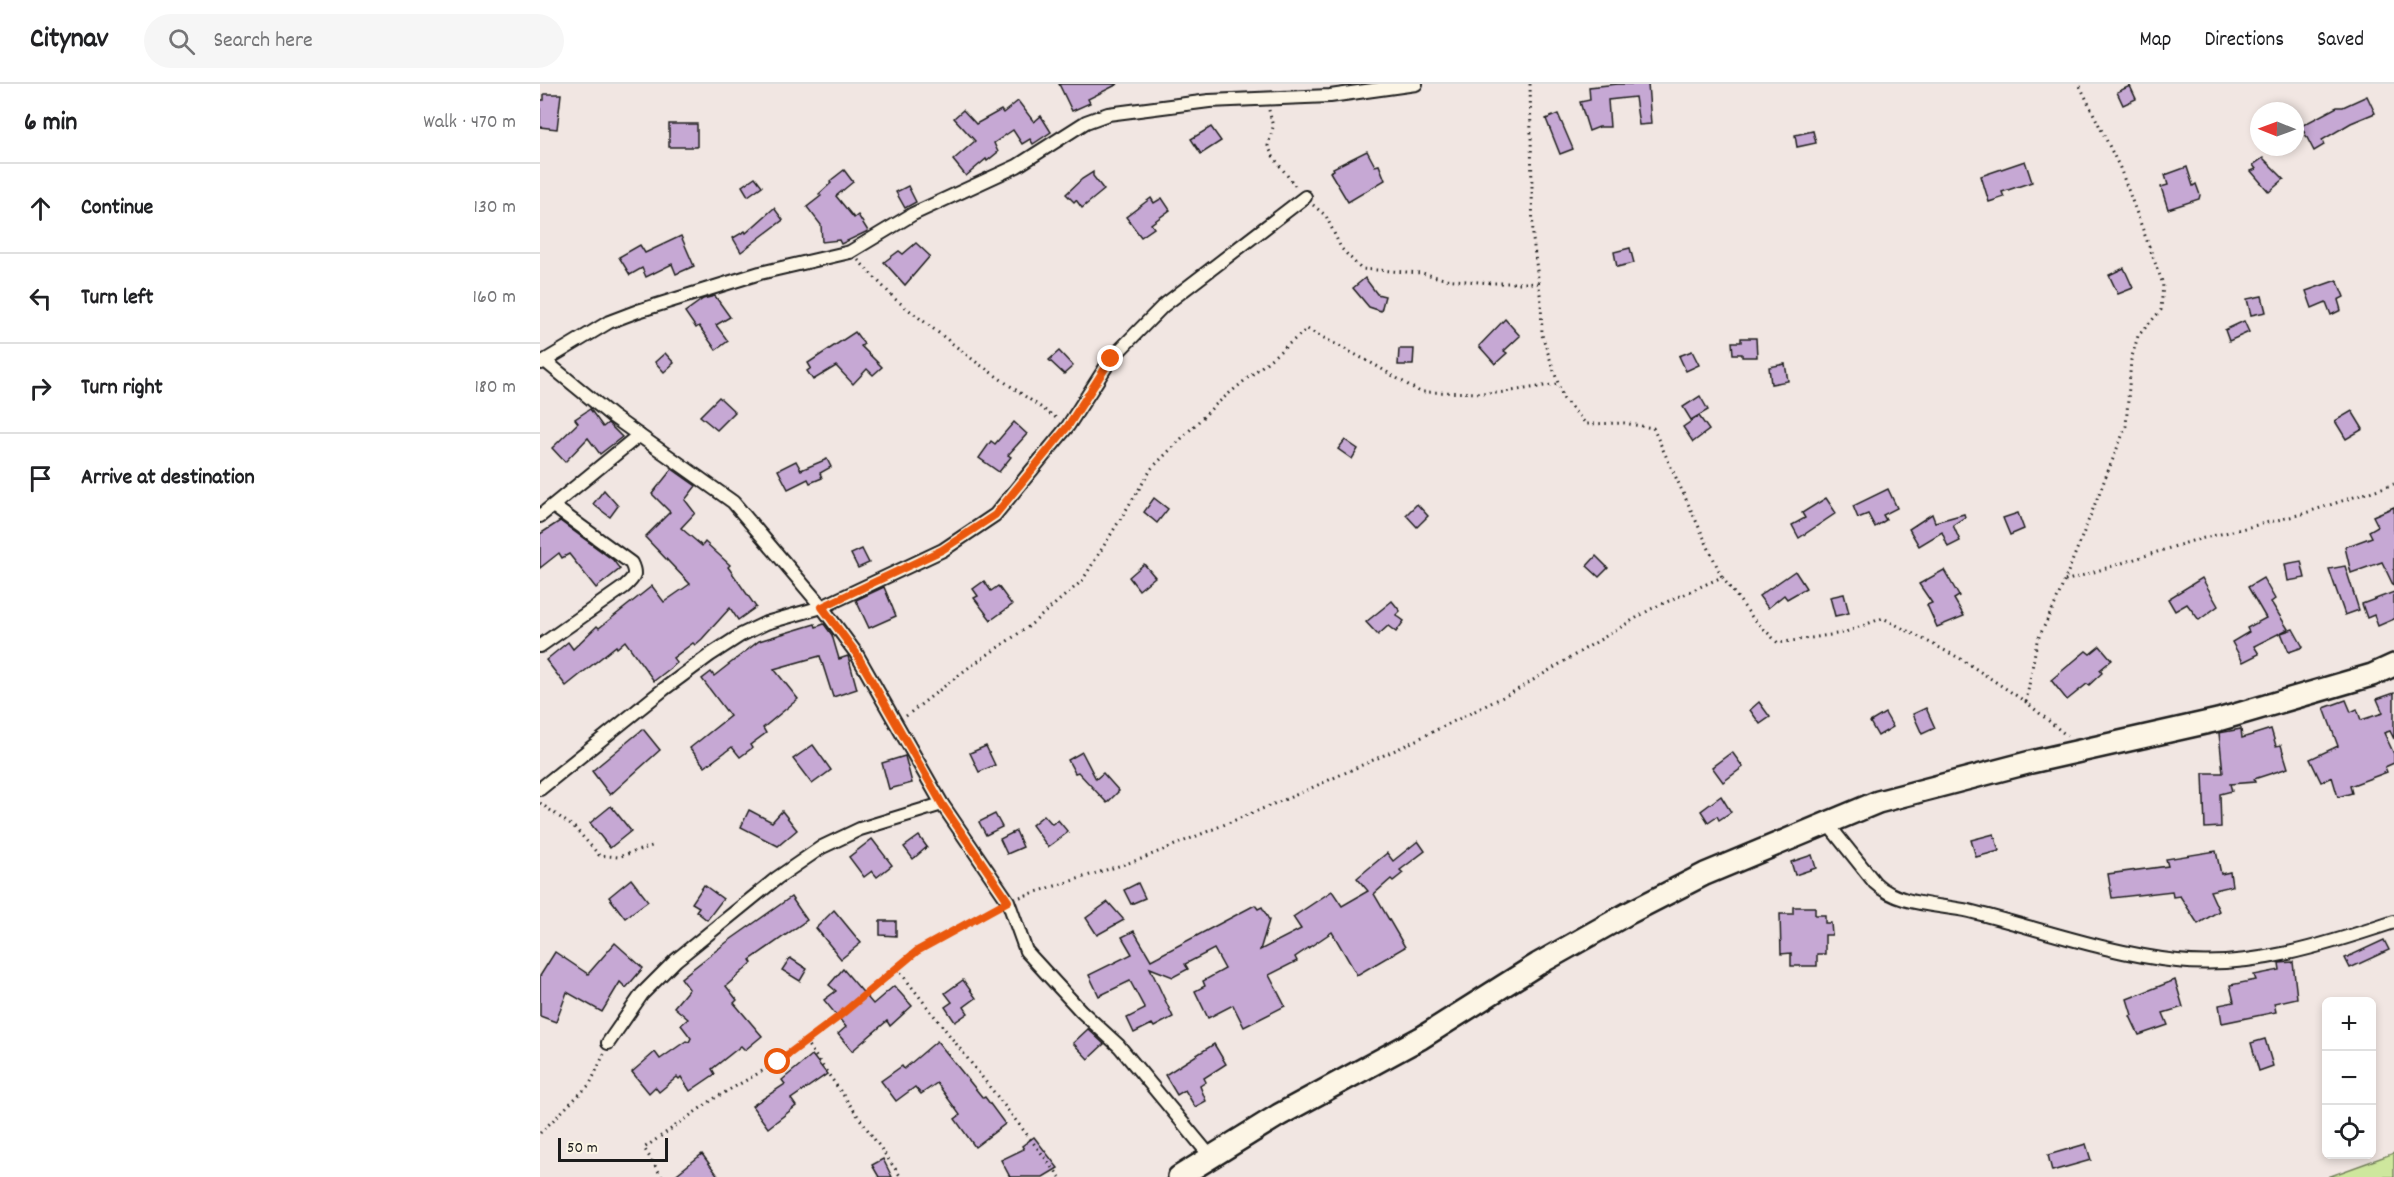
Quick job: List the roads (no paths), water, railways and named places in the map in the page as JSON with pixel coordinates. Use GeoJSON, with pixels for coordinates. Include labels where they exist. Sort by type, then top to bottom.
{"type":"FeatureCollection","features":[{"type":"Feature","properties":{"kind":"highway"},"geometry":{"type":"LineString","coordinates":[[1179,1177],[1279,1115],[1421,1038],[1538,964],[1705,874],[1878,802],[2084,750],[2218,720],[2372,675],[2394,665]]}},
{"type":"Feature","properties":{"kind":"street"},"geometry":{"type":"LineString","coordinates":[[1211,1157],[1119,1046],[1081,1011],[1026,951],[1008,901],[942,804],[856,653],[822,607],[733,502],[612,416],[543,362],[609,322],[638,311],[760,273],[850,252],[913,214],[1017,166],[1086,122],[1108,114],[1209,101],[1330,96],[1416,84]]}},
{"type":"Feature","properties":{"kind":"street"},"geometry":{"type":"LineString","coordinates":[[540,789],[710,655],[741,635],[766,623],[822,607],[942,550],[995,515],[1068,426],[1111,359],[1163,306],[1305,198]]}},
{"type":"Feature","properties":{"kind":"street"},"geometry":{"type":"LineString","coordinates":[[540,516],[639,435]]}},
{"type":"Feature","properties":{"kind":"street"},"geometry":{"type":"LineString","coordinates":[[540,646],[624,587],[634,578],[635,572],[631,563],[554,506]]}},
{"type":"Feature","properties":{"kind":"street"},"geometry":{"type":"LineString","coordinates":[[608,1043],[642,994],[669,967],[777,878],[822,847],[860,829],[942,804]]}},
{"type":"Feature","properties":{"kind":"street"},"geometry":{"type":"LineString","coordinates":[[1827,823],[1875,883],[1882,890],[1897,898],[1968,911],[2143,956],[2178,961],[2247,959],[2328,945],[2394,922]]}}]}
